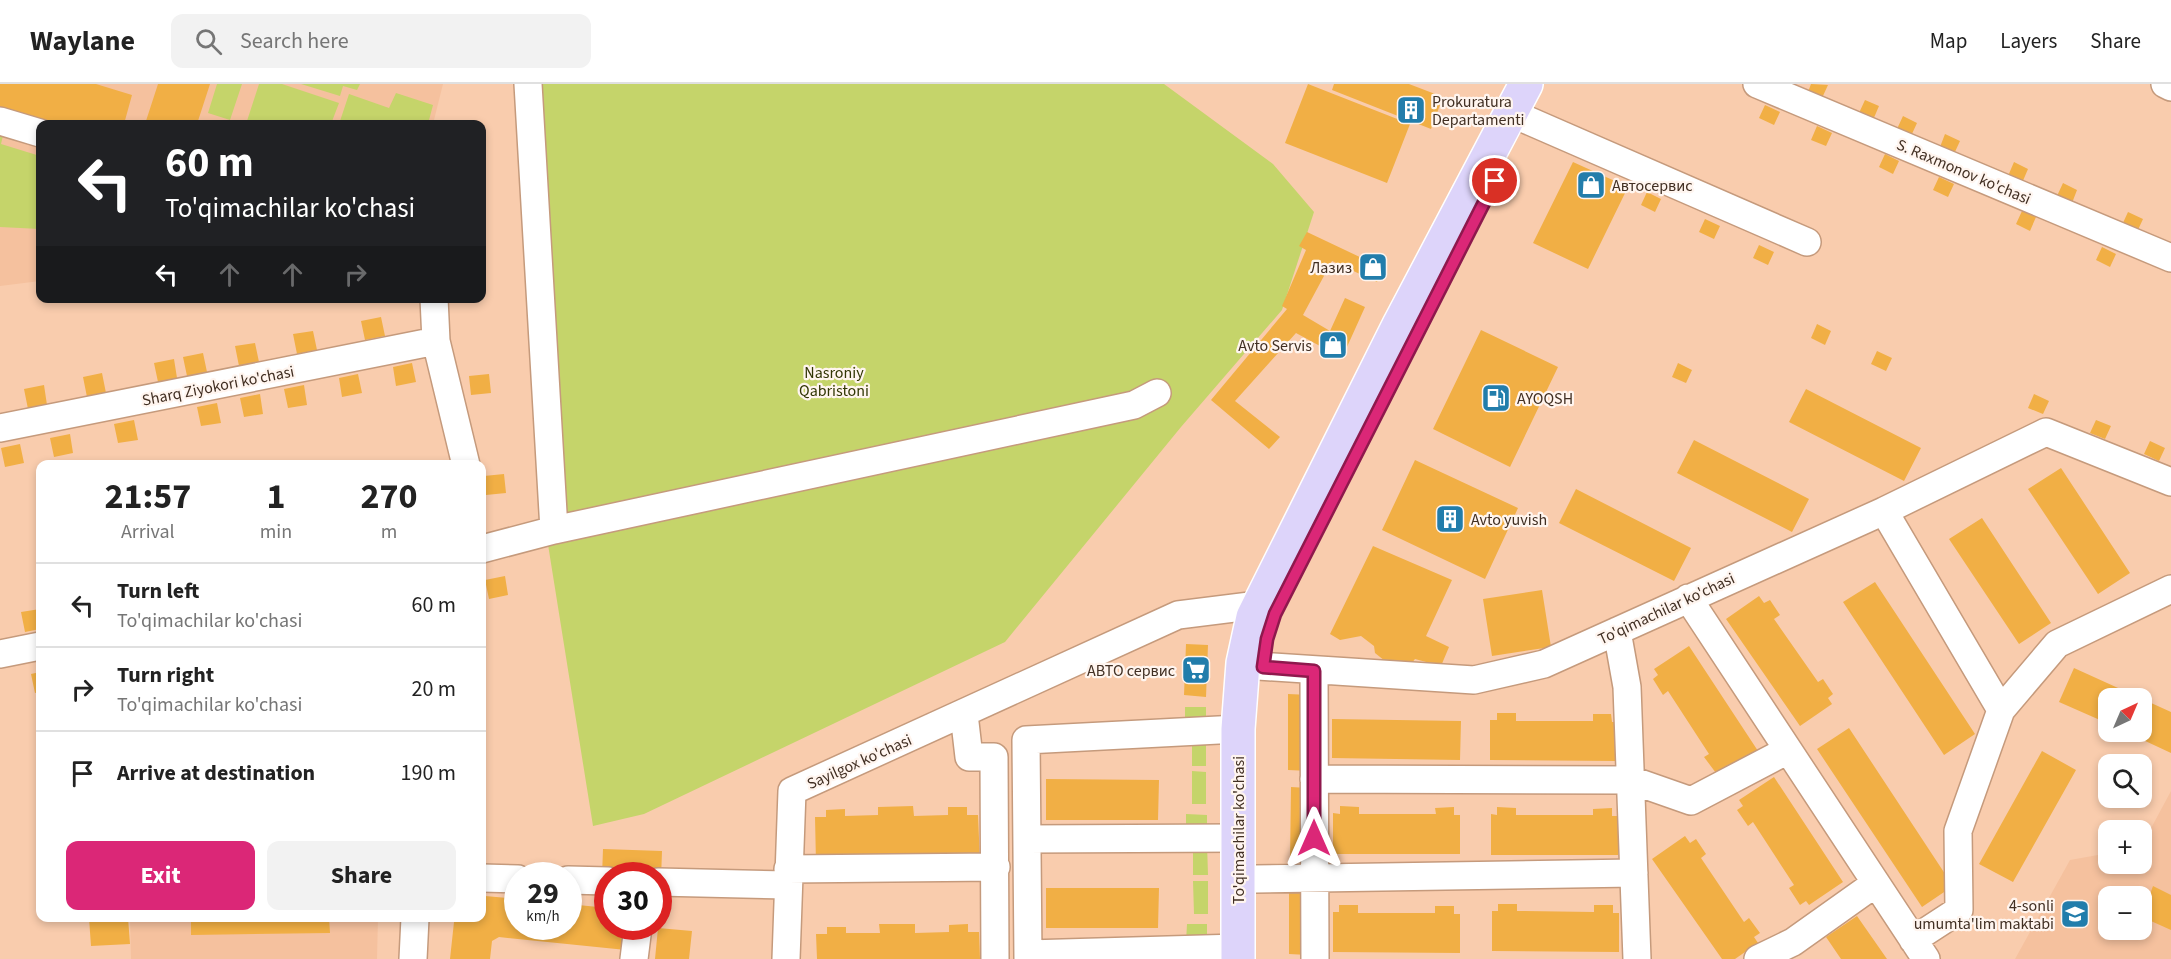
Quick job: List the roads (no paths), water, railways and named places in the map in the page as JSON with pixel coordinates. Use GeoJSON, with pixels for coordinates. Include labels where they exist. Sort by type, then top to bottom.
{"type":"FeatureCollection","features":[{"type":"Feature","properties":{"kind":"main road","name":"To'qimachilar ko'chasi"},"geometry":{"type":"LineString","coordinates":[[1244,955],[1255,879],[1253,666],[1249,632],[1258,605],[1526,84]]}},
{"type":"Feature","properties":{"kind":"main road","name":"To'qimachilar ko'chasi"},"geometry":{"type":"LineString","coordinates":[[1244,955],[1238,838],[1238,729],[1253,666],[1267,639],[1275,614],[1545,84]]}},
{"type":"Feature","properties":{"kind":"street"},"geometry":{"type":"LineString","coordinates":[[528,84],[550,531]]}},
{"type":"Feature","properties":{"kind":"street","name":"S. Raxmonov ko'chasi"},"geometry":{"type":"LineString","coordinates":[[1757,84],[2171,258]]}},
{"type":"Feature","properties":{"kind":"street"},"geometry":{"type":"LineString","coordinates":[[2165,84],[2171,87]]}},
{"type":"Feature","properties":{"kind":"street"},"geometry":{"type":"LineString","coordinates":[[1527,120],[1807,242]]}},
{"type":"Feature","properties":{"kind":"street"},"geometry":{"type":"LineString","coordinates":[[0,121],[36,133]]}},
{"type":"Feature","properties":{"kind":"street"},"geometry":{"type":"LineString","coordinates":[[434,303],[436,341],[465,460]]}},
{"type":"Feature","properties":{"kind":"street","name":"Sharq Ziyokori ko'chasi"},"geometry":{"type":"LineString","coordinates":[[0,428],[436,341]]}},
{"type":"Feature","properties":{"kind":"street"},"geometry":{"type":"LineString","coordinates":[[486,541],[550,531],[1134,405],[1158,393]]}},
{"type":"Feature","properties":{"kind":"street","name":"To'qimachilar ko'chasi"},"geometry":{"type":"LineString","coordinates":[[1253,666],[1474,680],[1544,664],[1884,511],[2046,432],[2171,482]]}},
{"type":"Feature","properties":{"kind":"street"},"geometry":{"type":"LineString","coordinates":[[1884,511],[2001,710]]}},
{"type":"Feature","properties":{"kind":"street"},"geometry":{"type":"LineString","coordinates":[[1688,598],[1920,949],[1959,910],[1958,831],[2001,710],[2057,644],[2171,589]]}},
{"type":"Feature","properties":{"kind":"street","name":"Sayilgox ko'chasi"},"geometry":{"type":"LineString","coordinates":[[786,959],[792,790],[964,714],[1178,615],[1258,605]]}},
{"type":"Feature","properties":{"kind":"street"},"geometry":{"type":"LineString","coordinates":[[1617,631],[1627,687],[1637,959]]}},
{"type":"Feature","properties":{"kind":"street"},"geometry":{"type":"LineString","coordinates":[[0,654],[36,647]]}},
{"type":"Feature","properties":{"kind":"street"},"geometry":{"type":"LineString","coordinates":[[1314,671],[1315,959]]}},
{"type":"Feature","properties":{"kind":"street"},"geometry":{"type":"LineString","coordinates":[[964,714],[969,757],[994,757],[995,959]]}},
{"type":"Feature","properties":{"kind":"street"},"geometry":{"type":"LineString","coordinates":[[1238,729],[1026,740],[1028,956],[1244,955]]}},
{"type":"Feature","properties":{"kind":"street"},"geometry":{"type":"LineString","coordinates":[[1314,779],[1631,780],[1691,801],[1788,750]]}},
{"type":"Feature","properties":{"kind":"street"},"geometry":{"type":"LineString","coordinates":[[1027,839],[1238,838]]}},
{"type":"Feature","properties":{"kind":"street"},"geometry":{"type":"LineString","coordinates":[[672,881],[996,867]]}},
{"type":"Feature","properties":{"kind":"street"},"geometry":{"type":"LineString","coordinates":[[1255,879],[1634,873]]}},
{"type":"Feature","properties":{"kind":"street"},"geometry":{"type":"LineString","coordinates":[[486,878],[504,879]]}},
{"type":"Feature","properties":{"kind":"street"},"geometry":{"type":"LineString","coordinates":[[1758,959],[1797,950],[1876,883]]}},
{"type":"Feature","properties":{"kind":"street"},"geometry":{"type":"LineString","coordinates":[[413,959],[415,922]]}},
{"type":"Feature","properties":{"kind":"street"},"geometry":{"type":"LineString","coordinates":[[634,959],[636,940]]}},
{"type":"Feature","properties":{"kind":"place","name":"Prokuratura Departamenti"},"geometry":{"type":"Point","coordinates":[1411,110]}},
{"type":"Feature","properties":{"kind":"place","name":"Автосервис"},"geometry":{"type":"Point","coordinates":[1591,185]}},
{"type":"Feature","properties":{"kind":"place","name":"Лазиз"},"geometry":{"type":"Point","coordinates":[1373,267]}},
{"type":"Feature","properties":{"kind":"place","name":"Avto Servis"},"geometry":{"type":"Point","coordinates":[1333,345]}},
{"type":"Feature","properties":{"kind":"place","name":"AYOQSH"},"geometry":{"type":"Point","coordinates":[1496,398]}},
{"type":"Feature","properties":{"kind":"place","name":"Avto yuvish"},"geometry":{"type":"Point","coordinates":[1450,519]}},
{"type":"Feature","properties":{"kind":"place","name":"АВТО сервис"},"geometry":{"type":"Point","coordinates":[1196,670]}},
{"type":"Feature","properties":{"kind":"place","name":"4-sonli umumta'lim maktabi"},"geometry":{"type":"Point","coordinates":[2075,914]}},
{"type":"Feature","properties":{"kind":"park label","name":"Nasroniy Qabristoni"},"geometry":{"type":"Point","coordinates":[834,381]}}]}
